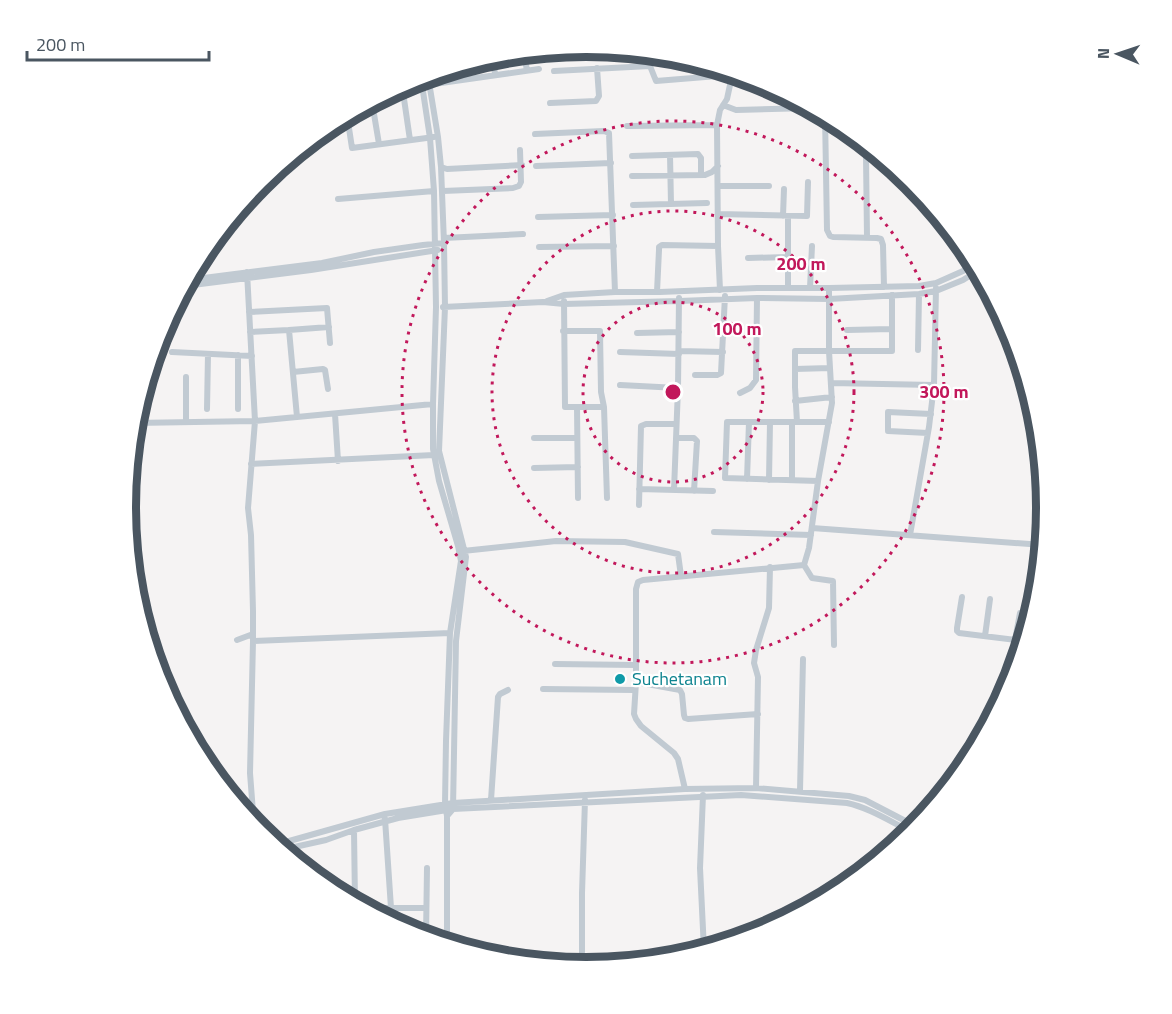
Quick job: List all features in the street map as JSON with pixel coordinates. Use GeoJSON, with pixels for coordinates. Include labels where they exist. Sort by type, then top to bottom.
{"type":"FeatureCollection","features":[{"type":"Feature","properties":{"kind":"street"},"geometry":{"type":"LineString","coordinates":[[526,61],[527,70]]}},
{"type":"Feature","properties":{"kind":"street"},"geometry":{"type":"LineString","coordinates":[[554,71],[650,66],[656,81],[712,75]]}},
{"type":"Feature","properties":{"kind":"street"},"geometry":{"type":"LineString","coordinates":[[494,67],[495,75]]}},
{"type":"Feature","properties":{"kind":"street"},"geometry":{"type":"LineString","coordinates":[[550,103],[596,101],[599,96],[597,68]]}},
{"type":"Feature","properties":{"kind":"street"},"geometry":{"type":"LineString","coordinates":[[440,81],[539,69]]}},
{"type":"Feature","properties":{"kind":"street"},"geometry":{"type":"LineString","coordinates":[[463,74],[464,79]]}},
{"type":"Feature","properties":{"kind":"street"},"geometry":{"type":"LineString","coordinates":[[695,375],[719,375],[721,373],[725,299],[718,246],[717,124],[720,110],[727,99],[730,81]]}},
{"type":"Feature","properties":{"kind":"street"},"geometry":{"type":"LineString","coordinates":[[425,87],[441,167],[443,191],[445,307],[439,452],[462,551],[450,633],[446,731],[449,808]]}},
{"type":"Feature","properties":{"kind":"street"},"geometry":{"type":"LineString","coordinates":[[404,96],[410,140]]}},
{"type":"Feature","properties":{"kind":"street"},"geometry":{"type":"LineString","coordinates":[[723,105],[736,110],[795,108]]}},
{"type":"Feature","properties":{"kind":"street"},"geometry":{"type":"LineString","coordinates":[[373,110],[379,144]]}},
{"type":"Feature","properties":{"kind":"street"},"geometry":{"type":"LineString","coordinates":[[627,126],[717,124]]}},
{"type":"Feature","properties":{"kind":"street"},"geometry":{"type":"LineString","coordinates":[[349,125],[352,148],[434,137]]}},
{"type":"Feature","properties":{"kind":"street"},"geometry":{"type":"LineString","coordinates":[[825,126],[827,230],[833,237],[867,237],[883,241],[884,287]]}},
{"type":"Feature","properties":{"kind":"street"},"geometry":{"type":"LineString","coordinates":[[535,134],[607,131],[610,136],[615,292]]}},
{"type":"Feature","properties":{"kind":"street"},"geometry":{"type":"LineString","coordinates":[[434,137],[436,247],[434,455],[439,481],[466,562],[456,640],[449,808],[447,935]]}},
{"type":"Feature","properties":{"kind":"street"},"geometry":{"type":"LineString","coordinates":[[443,191],[516,187],[521,182],[520,150]]}},
{"type":"Feature","properties":{"kind":"street"},"geometry":{"type":"LineString","coordinates":[[632,156],[698,154],[700,155],[701,175]]}},
{"type":"Feature","properties":{"kind":"street"},"geometry":{"type":"LineString","coordinates":[[865,154],[867,237]]}},
{"type":"Feature","properties":{"kind":"street"},"geometry":{"type":"LineString","coordinates":[[670,155],[671,204]]}},
{"type":"Feature","properties":{"kind":"street"},"geometry":{"type":"LineString","coordinates":[[536,166],[611,163]]}},
{"type":"Feature","properties":{"kind":"street"},"geometry":{"type":"LineString","coordinates":[[441,167],[447,169],[522,165]]}},
{"type":"Feature","properties":{"kind":"street"},"geometry":{"type":"LineString","coordinates":[[632,176],[701,175],[709,174],[718,166]]}},
{"type":"Feature","properties":{"kind":"street"},"geometry":{"type":"LineString","coordinates":[[718,214],[807,216],[808,182]]}},
{"type":"Feature","properties":{"kind":"street"},"geometry":{"type":"LineString","coordinates":[[718,186],[769,186]]}},
{"type":"Feature","properties":{"kind":"street"},"geometry":{"type":"LineString","coordinates":[[784,189],[788,287]]}},
{"type":"Feature","properties":{"kind":"street"},"geometry":{"type":"LineString","coordinates":[[338,199],[434,191]]}},
{"type":"Feature","properties":{"kind":"street"},"geometry":{"type":"LineString","coordinates":[[633,205],[707,203]]}},
{"type":"Feature","properties":{"kind":"street"},"geometry":{"type":"LineString","coordinates":[[538,217],[613,214]]}},
{"type":"Feature","properties":{"kind":"street"},"geometry":{"type":"LineString","coordinates":[[198,279],[310,270],[436,247],[444,243],[523,234]]}},
{"type":"Feature","properties":{"kind":"street"},"geometry":{"type":"LineString","coordinates":[[657,292],[659,247],[662,244],[718,246]]}},
{"type":"Feature","properties":{"kind":"street"},"geometry":{"type":"LineString","coordinates":[[539,247],[614,246]]}},
{"type":"Feature","properties":{"kind":"street"},"geometry":{"type":"LineString","coordinates":[[810,288],[812,246]]}},
{"type":"Feature","properties":{"kind":"street"},"geometry":{"type":"LineString","coordinates":[[748,258],[788,257]]}},
{"type":"Feature","properties":{"kind":"street"},"geometry":{"type":"LineString","coordinates":[[543,302],[564,295],[615,292],[920,286],[936,283],[967,268]]}},
{"type":"Feature","properties":{"kind":"street"},"geometry":{"type":"LineString","coordinates":[[195,284],[247,275]]}},
{"type":"Feature","properties":{"kind":"street"},"geometry":{"type":"LineString","coordinates":[[247,275],[255,421],[248,508],[251,535],[253,637],[250,773],[253,809]]}},
{"type":"Feature","properties":{"kind":"street"},"geometry":{"type":"LineString","coordinates":[[436,307],[543,302],[564,304],[757,298],[829,299],[919,294],[936,291],[971,275]]}},
{"type":"Feature","properties":{"kind":"street"},"geometry":{"type":"LineString","coordinates":[[910,535],[934,385],[936,283]]}},
{"type":"Feature","properties":{"kind":"street"},"geometry":{"type":"LineString","coordinates":[[829,288],[832,398],[804,565],[812,578],[833,581],[834,645]]}},
{"type":"Feature","properties":{"kind":"street"},"geometry":{"type":"LineString","coordinates":[[674,490],[680,291]]}},
{"type":"Feature","properties":{"kind":"street"},"geometry":{"type":"LineString","coordinates":[[918,350],[919,294]]}},
{"type":"Feature","properties":{"kind":"street"},"geometry":{"type":"LineString","coordinates":[[564,295],[565,407],[604,406]]}},
{"type":"Feature","properties":{"kind":"street"},"geometry":{"type":"LineString","coordinates":[[792,480],[795,351],[892,351],[892,295]]}},
{"type":"Feature","properties":{"kind":"street"},"geometry":{"type":"LineString","coordinates":[[740,393],[750,388],[756,380],[757,298]]}},
{"type":"Feature","properties":{"kind":"street"},"geometry":{"type":"LineString","coordinates":[[249,312],[327,308],[330,343]]}},
{"type":"Feature","properties":{"kind":"street"},"geometry":{"type":"LineString","coordinates":[[250,332],[329,327]]}},
{"type":"Feature","properties":{"kind":"street"},"geometry":{"type":"LineString","coordinates":[[847,330],[891,329]]}},
{"type":"Feature","properties":{"kind":"street"},"geometry":{"type":"LineString","coordinates":[[289,330],[297,417]]}},
{"type":"Feature","properties":{"kind":"street"},"geometry":{"type":"LineString","coordinates":[[563,331],[600,331],[607,498]]}},
{"type":"Feature","properties":{"kind":"street"},"geometry":{"type":"LineString","coordinates":[[637,333],[679,332]]}},
{"type":"Feature","properties":{"kind":"street"},"geometry":{"type":"LineString","coordinates":[[172,352],[252,356]]}},
{"type":"Feature","properties":{"kind":"street"},"geometry":{"type":"LineString","coordinates":[[620,352],[723,352]]}},
{"type":"Feature","properties":{"kind":"street"},"geometry":{"type":"LineString","coordinates":[[207,409],[208,354]]}},
{"type":"Feature","properties":{"kind":"street"},"geometry":{"type":"LineString","coordinates":[[238,355],[238,409]]}},
{"type":"Feature","properties":{"kind":"street"},"geometry":{"type":"LineString","coordinates":[[795,369],[830,368]]}},
{"type":"Feature","properties":{"kind":"street"},"geometry":{"type":"LineString","coordinates":[[293,372],[323,369],[328,389]]}},
{"type":"Feature","properties":{"kind":"street"},"geometry":{"type":"LineString","coordinates":[[186,377],[186,422]]}},
{"type":"Feature","properties":{"kind":"street"},"geometry":{"type":"LineString","coordinates":[[831,383],[934,385]]}},
{"type":"Feature","properties":{"kind":"street"},"geometry":{"type":"LineString","coordinates":[[620,385],[678,388]]}},
{"type":"Feature","properties":{"kind":"street"},"geometry":{"type":"LineString","coordinates":[[795,401],[832,398]]}},
{"type":"Feature","properties":{"kind":"street"},"geometry":{"type":"LineString","coordinates":[[144,423],[255,421],[433,405]]}},
{"type":"Feature","properties":{"kind":"street"},"geometry":{"type":"LineString","coordinates":[[577,407],[578,498]]}},
{"type":"Feature","properties":{"kind":"street"},"geometry":{"type":"LineString","coordinates":[[928,433],[888,431],[888,412],[931,414]]}},
{"type":"Feature","properties":{"kind":"street"},"geometry":{"type":"LineString","coordinates":[[335,414],[338,461]]}},
{"type":"Feature","properties":{"kind":"street"},"geometry":{"type":"LineString","coordinates":[[818,481],[725,478],[727,422],[829,422]]}},
{"type":"Feature","properties":{"kind":"street"},"geometry":{"type":"LineString","coordinates":[[747,479],[749,422]]}},
{"type":"Feature","properties":{"kind":"street"},"geometry":{"type":"LineString","coordinates":[[769,480],[770,422]]}},
{"type":"Feature","properties":{"kind":"street"},"geometry":{"type":"LineString","coordinates":[[639,505],[640,426],[676,424]]}},
{"type":"Feature","properties":{"kind":"street"},"geometry":{"type":"LineString","coordinates":[[534,438],[577,438]]}},
{"type":"Feature","properties":{"kind":"street"},"geometry":{"type":"LineString","coordinates":[[676,438],[694,438],[697,441],[694,491]]}},
{"type":"Feature","properties":{"kind":"street"},"geometry":{"type":"LineString","coordinates":[[251,464],[434,455]]}},
{"type":"Feature","properties":{"kind":"street"},"geometry":{"type":"LineString","coordinates":[[534,468],[578,467]]}},
{"type":"Feature","properties":{"kind":"street"},"geometry":{"type":"LineString","coordinates":[[639,489],[713,491]]}},
{"type":"Feature","properties":{"kind":"street"},"geometry":{"type":"LineString","coordinates":[[714,532],[910,535],[1034,544]]}},
{"type":"Feature","properties":{"kind":"street"},"geometry":{"type":"LineString","coordinates":[[462,551],[556,541],[626,542],[678,554],[681,576]]}},
{"type":"Feature","properties":{"kind":"street"},"geometry":{"type":"LineString","coordinates":[[685,789],[678,759],[669,747],[636,719],[633,706],[638,582],[804,565]]}},
{"type":"Feature","properties":{"kind":"street"},"geometry":{"type":"LineString","coordinates":[[756,788],[758,677],[754,663],[769,608],[770,567]]}},
{"type":"Feature","properties":{"kind":"street"},"geometry":{"type":"LineString","coordinates":[[962,597],[957,631],[959,633],[1015,640],[1020,613]]}},
{"type":"Feature","properties":{"kind":"street"},"geometry":{"type":"LineString","coordinates":[[985,636],[990,599]]}},
{"type":"Feature","properties":{"kind":"street"},"geometry":{"type":"LineString","coordinates":[[237,640],[253,637],[450,633]]}},
{"type":"Feature","properties":{"kind":"street"},"geometry":{"type":"LineString","coordinates":[[800,791],[803,659]]}},
{"type":"Feature","properties":{"kind":"street"},"geometry":{"type":"LineString","coordinates":[[555,664],[636,666]]}},
{"type":"Feature","properties":{"kind":"street"},"geometry":{"type":"LineString","coordinates":[[543,689],[635,686],[680,690],[684,715],[688,719],[758,714]]}},
{"type":"Feature","properties":{"kind":"street"},"geometry":{"type":"LineString","coordinates":[[490,800],[498,698],[507,690]]}},
{"type":"Feature","properties":{"kind":"street"},"geometry":{"type":"LineString","coordinates":[[449,808],[756,788],[837,794],[858,798],[907,822]]}},
{"type":"Feature","properties":{"kind":"street"},"geometry":{"type":"LineString","coordinates":[[285,842],[385,818],[490,800],[585,799],[685,789],[703,793],[847,803],[871,811],[902,827]]}},
{"type":"Feature","properties":{"kind":"street"},"geometry":{"type":"LineString","coordinates":[[703,793],[700,868],[704,942]]}},
{"type":"Feature","properties":{"kind":"street"},"geometry":{"type":"LineString","coordinates":[[582,957],[585,799]]}},
{"type":"Feature","properties":{"kind":"street"},"geometry":{"type":"LineString","coordinates":[[292,848],[326,840],[385,818]]}},
{"type":"Feature","properties":{"kind":"street"},"geometry":{"type":"LineString","coordinates":[[385,818],[391,908]]}},
{"type":"Feature","properties":{"kind":"street"},"geometry":{"type":"LineString","coordinates":[[354,830],[355,893]]}},
{"type":"Feature","properties":{"kind":"street"},"geometry":{"type":"LineString","coordinates":[[426,927],[427,868]]}},
{"type":"Feature","properties":{"kind":"street"},"geometry":{"type":"LineString","coordinates":[[381,908],[426,908]]}},
{"type":"Feature","properties":{"kind":"place","name":"Suchetanam"},"geometry":{"type":"Point","coordinates":[620,679]}}]}
